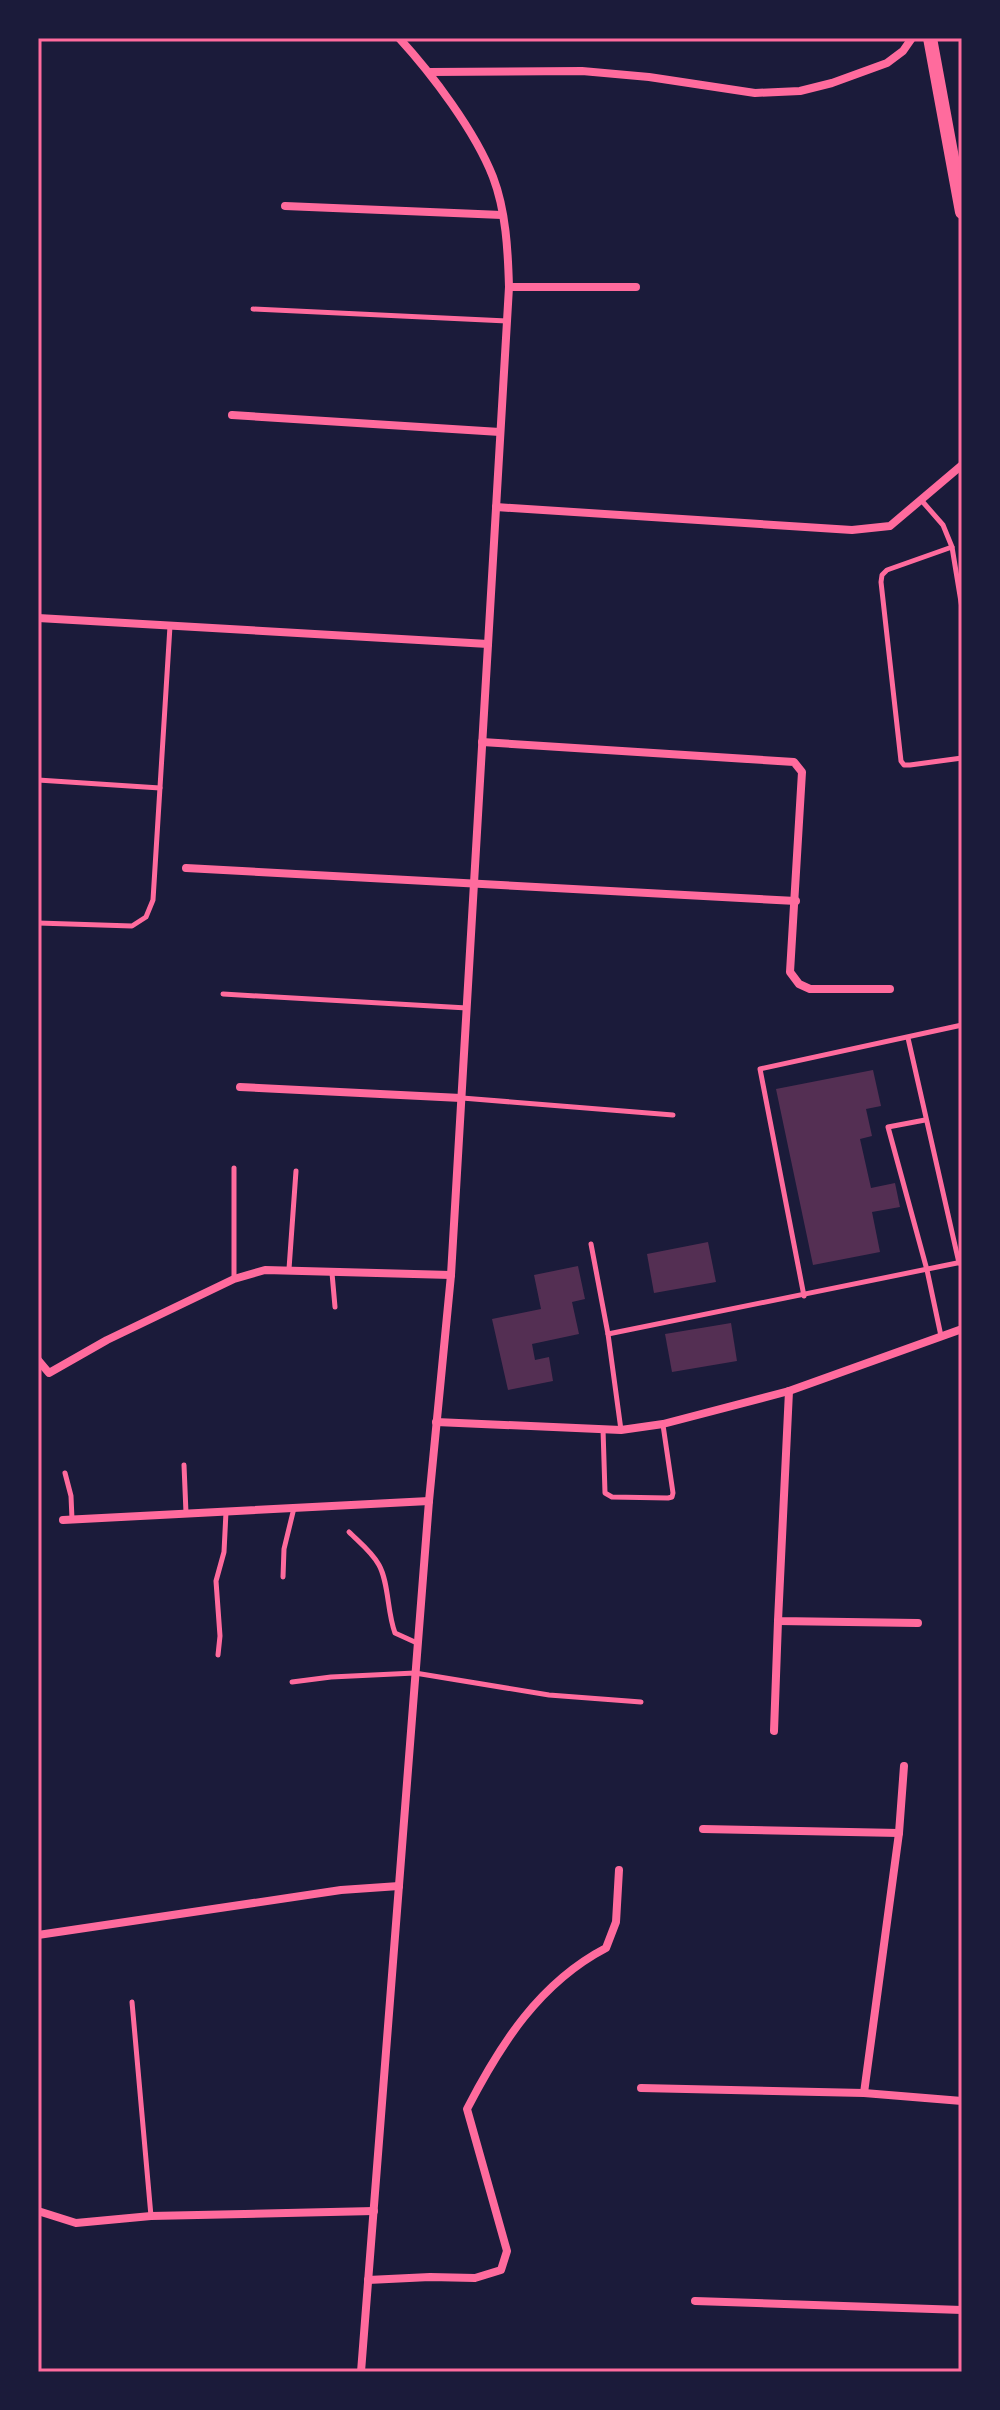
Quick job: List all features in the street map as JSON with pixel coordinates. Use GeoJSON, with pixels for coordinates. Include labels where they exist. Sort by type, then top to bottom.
{"type":"FeatureCollection","features":[{"type":"Feature","properties":{"kind":"main road"},"geometry":{"type":"LineString","coordinates":[[930,38],[962,212]]}},
{"type":"Feature","properties":{"kind":"street"},"geometry":{"type":"LineString","coordinates":[[361,2372],[417,1643],[451,1275],[509,287],[508,250],[502,215],[494,180],[484,157],[429,72],[399,38]]}},
{"type":"Feature","properties":{"kind":"street"},"geometry":{"type":"LineString","coordinates":[[429,72],[582,71],[649,77],[755,93],[810,88],[887,63],[903,51],[912,38]]}},
{"type":"Feature","properties":{"kind":"street"},"geometry":{"type":"LineString","coordinates":[[285,206],[502,215]]}},
{"type":"Feature","properties":{"kind":"street"},"geometry":{"type":"LineString","coordinates":[[509,287],[636,287]]}},
{"type":"Feature","properties":{"kind":"street"},"geometry":{"type":"LineString","coordinates":[[232,415],[500,432]]}},
{"type":"Feature","properties":{"kind":"street"},"geometry":{"type":"LineString","coordinates":[[496,507],[852,530],[890,526],[962,465]]}},
{"type":"Feature","properties":{"kind":"street"},"geometry":{"type":"LineString","coordinates":[[38,618],[488,644]]}},
{"type":"Feature","properties":{"kind":"street"},"geometry":{"type":"LineString","coordinates":[[482,742],[794,762],[802,772],[790,972],[799,984],[810,989],[890,989]]}},
{"type":"Feature","properties":{"kind":"street"},"geometry":{"type":"LineString","coordinates":[[186,868],[796,901]]}},
{"type":"Feature","properties":{"kind":"street"},"geometry":{"type":"LineString","coordinates":[[240,1087],[461,1098]]}},
{"type":"Feature","properties":{"kind":"street"},"geometry":{"type":"LineString","coordinates":[[38,1376],[234,1279],[265,1270],[451,1275]]}},
{"type":"Feature","properties":{"kind":"street"},"geometry":{"type":"LineString","coordinates":[[436,1422],[621,1430],[663,1424],[789,1391],[962,1329]]}},
{"type":"Feature","properties":{"kind":"street"},"geometry":{"type":"LineString","coordinates":[[38,1360],[49,1373]]}},
{"type":"Feature","properties":{"kind":"street"},"geometry":{"type":"LineString","coordinates":[[774,1731],[789,1391]]}},
{"type":"Feature","properties":{"kind":"street"},"geometry":{"type":"LineString","coordinates":[[67,1519],[429,1501]]}},
{"type":"Feature","properties":{"kind":"street"},"geometry":{"type":"LineString","coordinates":[[778,1621],[918,1623]]}},
{"type":"Feature","properties":{"kind":"street"},"geometry":{"type":"LineString","coordinates":[[864,2093],[899,1833],[904,1766]]}},
{"type":"Feature","properties":{"kind":"street"},"geometry":{"type":"LineString","coordinates":[[703,1829],[899,1833]]}},
{"type":"Feature","properties":{"kind":"street"},"geometry":{"type":"LineString","coordinates":[[368,2280],[475,2278],[501,2270],[507,2251],[467,2109],[483,2077],[522,2016],[582,1960],[606,1948],[616,1922],[619,1870]]}},
{"type":"Feature","properties":{"kind":"street"},"geometry":{"type":"LineString","coordinates":[[38,1935],[341,1890],[399,1886]]}},
{"type":"Feature","properties":{"kind":"street"},"geometry":{"type":"LineString","coordinates":[[641,2088],[864,2093],[962,2101]]}},
{"type":"Feature","properties":{"kind":"street"},"geometry":{"type":"LineString","coordinates":[[38,2211],[76,2223],[151,2216],[374,2211]]}},
{"type":"Feature","properties":{"kind":"street"},"geometry":{"type":"LineString","coordinates":[[695,2301],[962,2310]]}},
{"type":"Feature","properties":{"kind":"lane"},"geometry":{"type":"LineString","coordinates":[[253,309],[507,321]]}},
{"type":"Feature","properties":{"kind":"lane"},"geometry":{"type":"LineString","coordinates":[[922,501],[943,525],[952,547],[962,608]]}},
{"type":"Feature","properties":{"kind":"lane"},"geometry":{"type":"LineString","coordinates":[[952,547],[887,570],[881,582],[901,761],[904,765],[910,765],[962,758]]}},
{"type":"Feature","properties":{"kind":"lane"},"geometry":{"type":"LineString","coordinates":[[40,925],[132,926],[146,917],[153,900],[170,626]]}},
{"type":"Feature","properties":{"kind":"lane"},"geometry":{"type":"LineString","coordinates":[[38,780],[160,788]]}},
{"type":"Feature","properties":{"kind":"lane"},"geometry":{"type":"LineString","coordinates":[[223,994],[467,1008]]}},
{"type":"Feature","properties":{"kind":"lane"},"geometry":{"type":"LineString","coordinates":[[804,1296],[760,1069],[962,1025]]}},
{"type":"Feature","properties":{"kind":"lane"},"geometry":{"type":"LineString","coordinates":[[608,1334],[960,1263],[908,1038]]}},
{"type":"Feature","properties":{"kind":"lane"},"geometry":{"type":"LineString","coordinates":[[461,1098],[673,1115]]}},
{"type":"Feature","properties":{"kind":"lane"},"geometry":{"type":"LineString","coordinates":[[925,1120],[888,1127],[927,1270],[941,1337]]}},
{"type":"Feature","properties":{"kind":"lane"},"geometry":{"type":"LineString","coordinates":[[234,1168],[234,1279]]}},
{"type":"Feature","properties":{"kind":"lane"},"geometry":{"type":"LineString","coordinates":[[289,1269],[296,1171]]}},
{"type":"Feature","properties":{"kind":"lane"},"geometry":{"type":"LineString","coordinates":[[591,1244],[608,1334],[621,1430]]}},
{"type":"Feature","properties":{"kind":"lane"},"geometry":{"type":"LineString","coordinates":[[332,1272],[335,1307]]}},
{"type":"Feature","properties":{"kind":"lane"},"geometry":{"type":"LineString","coordinates":[[603,1429],[605,1493],[612,1497],[668,1498],[673,1493],[663,1424]]}},
{"type":"Feature","properties":{"kind":"lane"},"geometry":{"type":"LineString","coordinates":[[184,1465],[186,1513]]}},
{"type":"Feature","properties":{"kind":"lane"},"geometry":{"type":"LineString","coordinates":[[65,1473],[71,1496],[67,1519]]}},
{"type":"Feature","properties":{"kind":"lane"},"geometry":{"type":"LineString","coordinates":[[283,1577],[284,1549],[294,1507]]}},
{"type":"Feature","properties":{"kind":"lane"},"geometry":{"type":"LineString","coordinates":[[218,1655],[220,1636],[216,1581],[224,1552],[226,1511]]}},
{"type":"Feature","properties":{"kind":"lane"},"geometry":{"type":"LineString","coordinates":[[349,1532],[379,1565],[395,1633],[417,1643]]}},
{"type":"Feature","properties":{"kind":"lane"},"geometry":{"type":"LineString","coordinates":[[292,1682],[415,1673],[549,1695],[641,1702]]}},
{"type":"Feature","properties":{"kind":"lane"},"geometry":{"type":"LineString","coordinates":[[132,2002],[151,2216]]}},
{"type":"Feature","properties":{"kind":"building"},"geometry":{"type":"Polygon","coordinates":[[[873,1070],[881,1106],[866,1109],[872,1136],[860,1139],[871,1188],[895,1183],[900,1207],[872,1212],[880,1252],[813,1265],[776,1089],[873,1070]]]}},
{"type":"Feature","properties":{"kind":"building"},"geometry":{"type":"Polygon","coordinates":[[[708,1242],[716,1282],[654,1293],[647,1254],[708,1242]]]}},
{"type":"Feature","properties":{"kind":"building"},"geometry":{"type":"Polygon","coordinates":[[[578,1266],[585,1299],[572,1302],[579,1334],[532,1344],[535,1360],[549,1357],[553,1381],[508,1390],[492,1319],[541,1309],[534,1275],[578,1266]]]}},
{"type":"Feature","properties":{"kind":"building"},"geometry":{"type":"Polygon","coordinates":[[[731,1323],[737,1361],[672,1372],[665,1334],[731,1323]]]}}]}
